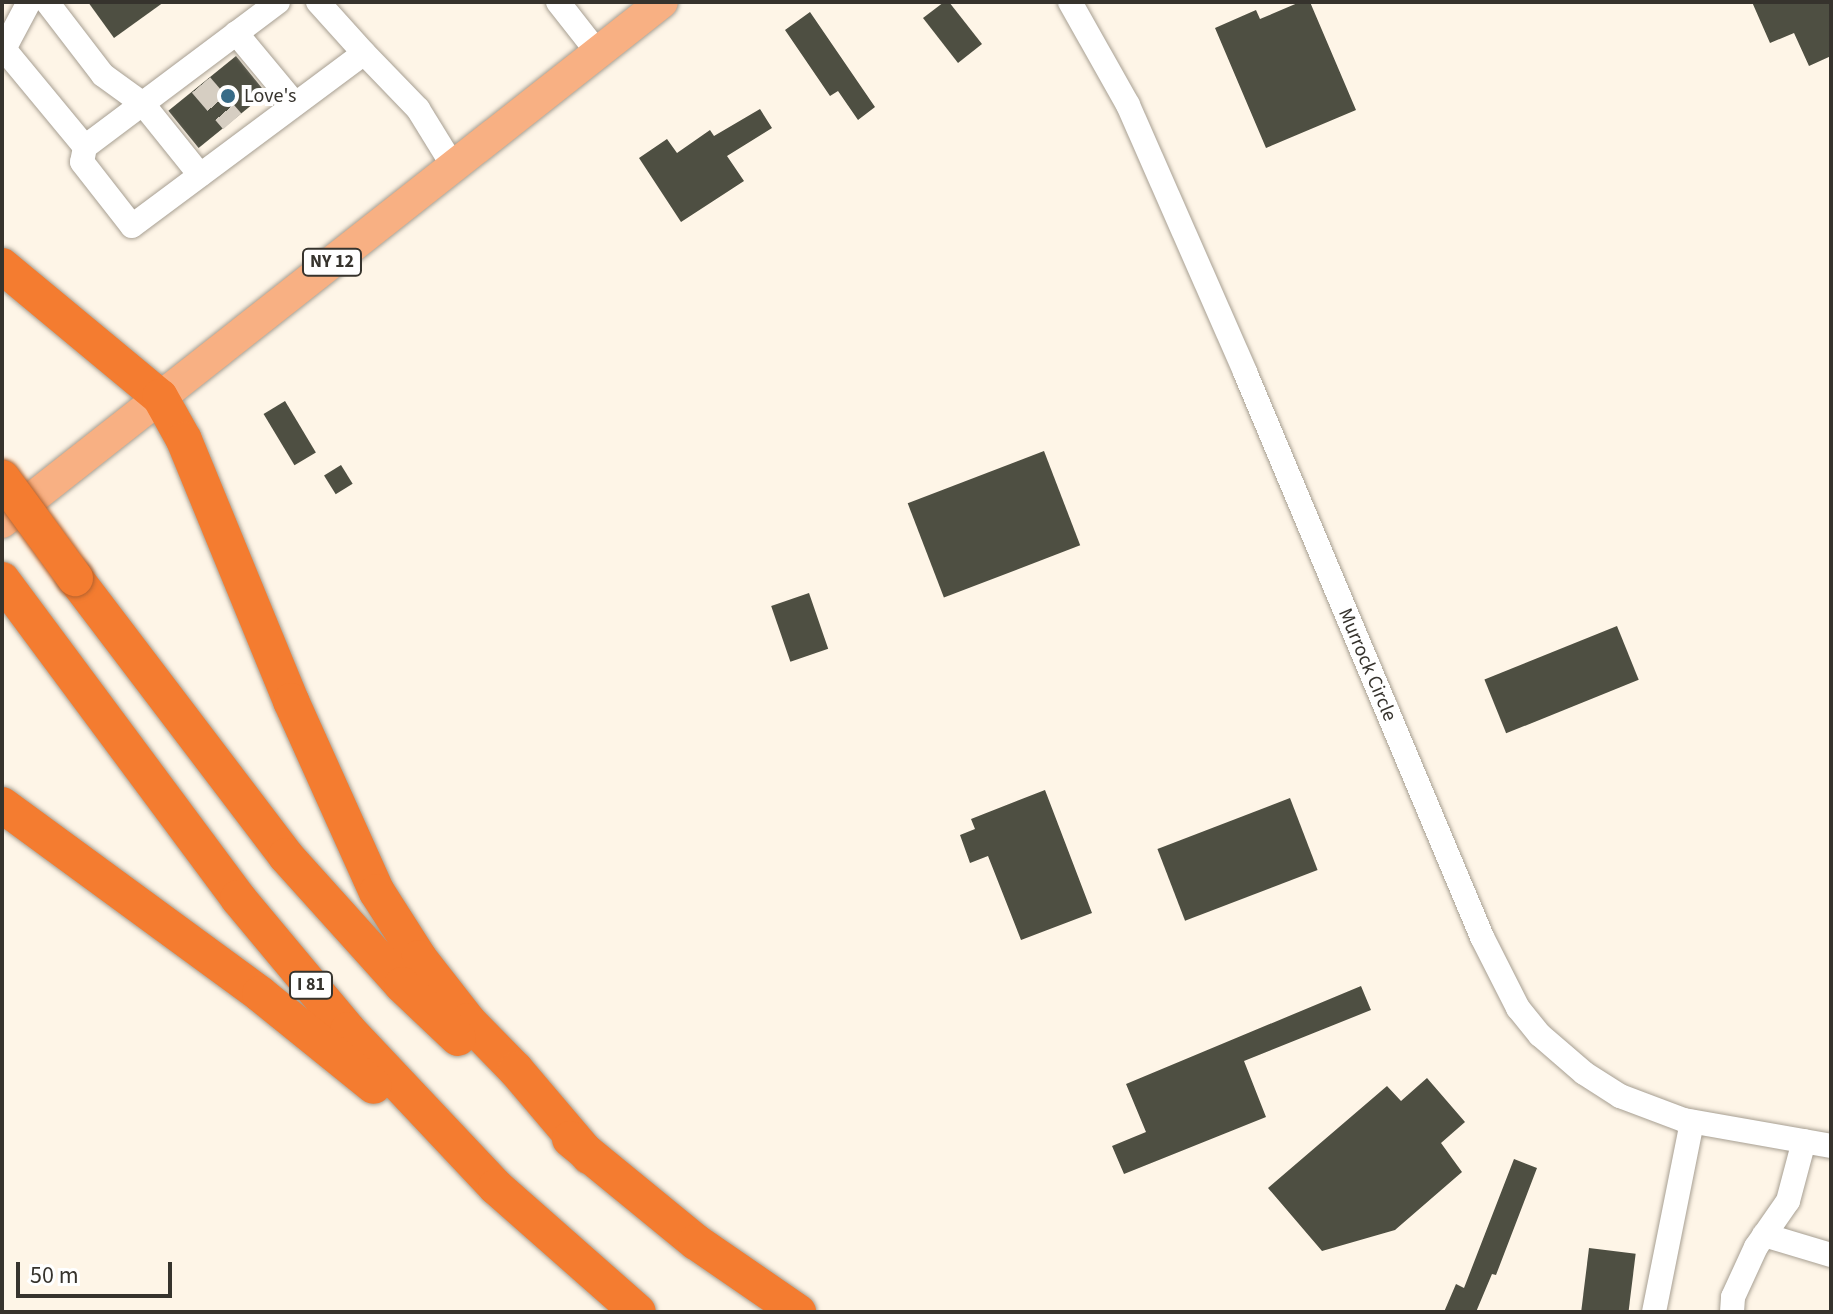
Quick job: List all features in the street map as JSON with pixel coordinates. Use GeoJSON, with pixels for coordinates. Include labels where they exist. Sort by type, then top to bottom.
{"type":"FeatureCollection","features":[{"type":"Feature","properties":{"kind":"highway"},"geometry":{"type":"LineString","coordinates":[[2,266],[160,397],[184,440],[291,701],[377,892],[419,958],[468,1021],[516,1070],[589,1156]]}},
{"type":"Feature","properties":{"kind":"highway"},"geometry":{"type":"LineString","coordinates":[[2,478],[286,856],[402,985],[589,1156],[696,1242],[798,1312]]}},
{"type":"Feature","properties":{"kind":"highway","name":"I 81"},"geometry":{"type":"LineString","coordinates":[[2,580],[238,898],[348,1030],[496,1187],[638,1312]]}},
{"type":"Feature","properties":{"kind":"highway"},"geometry":{"type":"LineString","coordinates":[[2,805],[260,994],[342,1059],[431,1143],[496,1187]]}},
{"type":"Feature","properties":{"kind":"main road","name":"NY 12"},"geometry":{"type":"LineString","coordinates":[[2,522],[662,2]]}},
{"type":"Feature","properties":{"kind":"street"},"geometry":{"type":"LineString","coordinates":[[29,2],[4,49],[85,147]]}},
{"type":"Feature","properties":{"kind":"street"},"geometry":{"type":"LineString","coordinates":[[47,2],[103,75],[143,104],[200,175]]}},
{"type":"Feature","properties":{"kind":"street"},"geometry":{"type":"LineString","coordinates":[[278,2],[236,33],[194,78],[143,104],[85,147],[82,162],[132,226],[200,175],[240,130],[295,104],[364,53]]}},
{"type":"Feature","properties":{"kind":"street"},"geometry":{"type":"LineString","coordinates":[[318,2],[418,109],[453,166]]}},
{"type":"Feature","properties":{"kind":"street"},"geometry":{"type":"LineString","coordinates":[[558,2],[598,53]]}},
{"type":"Feature","properties":{"kind":"street","name":"Murrock Circle"},"geometry":{"type":"LineString","coordinates":[[1070,2],[1128,105],[1245,372],[1482,937],[1518,1008],[1540,1035],[1584,1073],[1620,1096],[1692,1122],[1831,1146]]}},
{"type":"Feature","properties":{"kind":"street"},"geometry":{"type":"LineString","coordinates":[[236,33],[295,104]]}},
{"type":"Feature","properties":{"kind":"street"},"geometry":{"type":"LineString","coordinates":[[1654,1312],[1692,1122]]}},
{"type":"Feature","properties":{"kind":"street"},"geometry":{"type":"LineString","coordinates":[[1732,1312],[1733,1297],[1764,1235],[1788,1201],[1804,1141]]}},
{"type":"Feature","properties":{"kind":"street"},"geometry":{"type":"LineString","coordinates":[[1764,1235],[1831,1255]]}},
{"type":"Feature","properties":{"kind":"building"},"geometry":{"type":"Polygon","coordinates":[[[88,2],[164,2],[114,38],[88,2]]]}},
{"type":"Feature","properties":{"kind":"building"},"geometry":{"type":"Polygon","coordinates":[[[944,2],[949,2],[982,44],[958,63],[923,18],[944,2]]]}},
{"type":"Feature","properties":{"kind":"building"},"geometry":{"type":"Polygon","coordinates":[[[1300,2],[1310,2],[1356,110],[1266,148],[1215,28],[1256,10],[1260,19],[1300,2]]]}},
{"type":"Feature","properties":{"kind":"building"},"geometry":{"type":"Polygon","coordinates":[[[1752,2],[1831,2],[1831,56],[1809,66],[1794,33],[1770,43],[1752,2]]]}},
{"type":"Feature","properties":{"kind":"building"},"geometry":{"type":"Polygon","coordinates":[[[810,12],[875,107],[858,120],[838,91],[830,96],[785,30],[810,12]]]}},
{"type":"Feature","properties":{"kind":"building"},"geometry":{"type":"Polygon","coordinates":[[[236,56],[266,93],[199,148],[168,111],[236,56]]]}},
{"type":"Feature","properties":{"kind":"building"},"geometry":{"type":"Polygon","coordinates":[[[760,109],[772,128],[727,156],[744,181],[681,222],[639,158],[667,139],[677,153],[710,130],[714,136],[760,109]]]}},
{"type":"Feature","properties":{"kind":"building"},"geometry":{"type":"Polygon","coordinates":[[[285,401],[316,452],[294,465],[264,414],[285,401]]]}},
{"type":"Feature","properties":{"kind":"building"},"geometry":{"type":"Polygon","coordinates":[[[1044,451],[1080,545],[944,598],[908,503],[1044,451]]]}},
{"type":"Feature","properties":{"kind":"building"},"geometry":{"type":"Polygon","coordinates":[[[341,465],[353,484],[336,494],[324,476],[341,465]]]}},
{"type":"Feature","properties":{"kind":"building"},"geometry":{"type":"Polygon","coordinates":[[[809,593],[828,649],[790,662],[771,606],[809,593]]]}},
{"type":"Feature","properties":{"kind":"building"},"geometry":{"type":"Polygon","coordinates":[[[1617,626],[1639,680],[1506,733],[1484,680],[1617,626]]]}},
{"type":"Feature","properties":{"kind":"building"},"geometry":{"type":"Polygon","coordinates":[[[1045,790],[1092,913],[1021,940],[988,856],[970,863],[960,835],[975,829],[971,819],[1045,790]]]}},
{"type":"Feature","properties":{"kind":"building"},"geometry":{"type":"Polygon","coordinates":[[[1290,798],[1318,870],[1185,921],[1157,849],[1290,798]]]}},
{"type":"Feature","properties":{"kind":"building"},"geometry":{"type":"Polygon","coordinates":[[[1361,986],[1371,1010],[1244,1061],[1266,1117],[1124,1174],[1112,1146],[1146,1132],[1126,1084],[1361,986]]]}},
{"type":"Feature","properties":{"kind":"building"},"geometry":{"type":"Polygon","coordinates":[[[1427,1078],[1465,1122],[1441,1143],[1462,1172],[1395,1230],[1322,1251],[1268,1188],[1387,1086],[1401,1101],[1427,1078]]]}},
{"type":"Feature","properties":{"kind":"building"},"geometry":{"type":"Polygon","coordinates":[[[1514,1159],[1537,1168],[1496,1275],[1492,1274],[1476,1312],[1444,1312],[1456,1284],[1464,1288],[1514,1159]]]}},
{"type":"Feature","properties":{"kind":"building"},"geometry":{"type":"Polygon","coordinates":[[[1589,1248],[1636,1254],[1628,1312],[1581,1312],[1589,1248]]]}},
{"type":"Feature","properties":{"kind":"tunnel"},"geometry":{"type":"LineString","coordinates":[[201,85],[232,121]]}},
{"type":"Feature","properties":{"kind":"place","name":"Love's"},"geometry":{"type":"Point","coordinates":[228,96]}}]}
